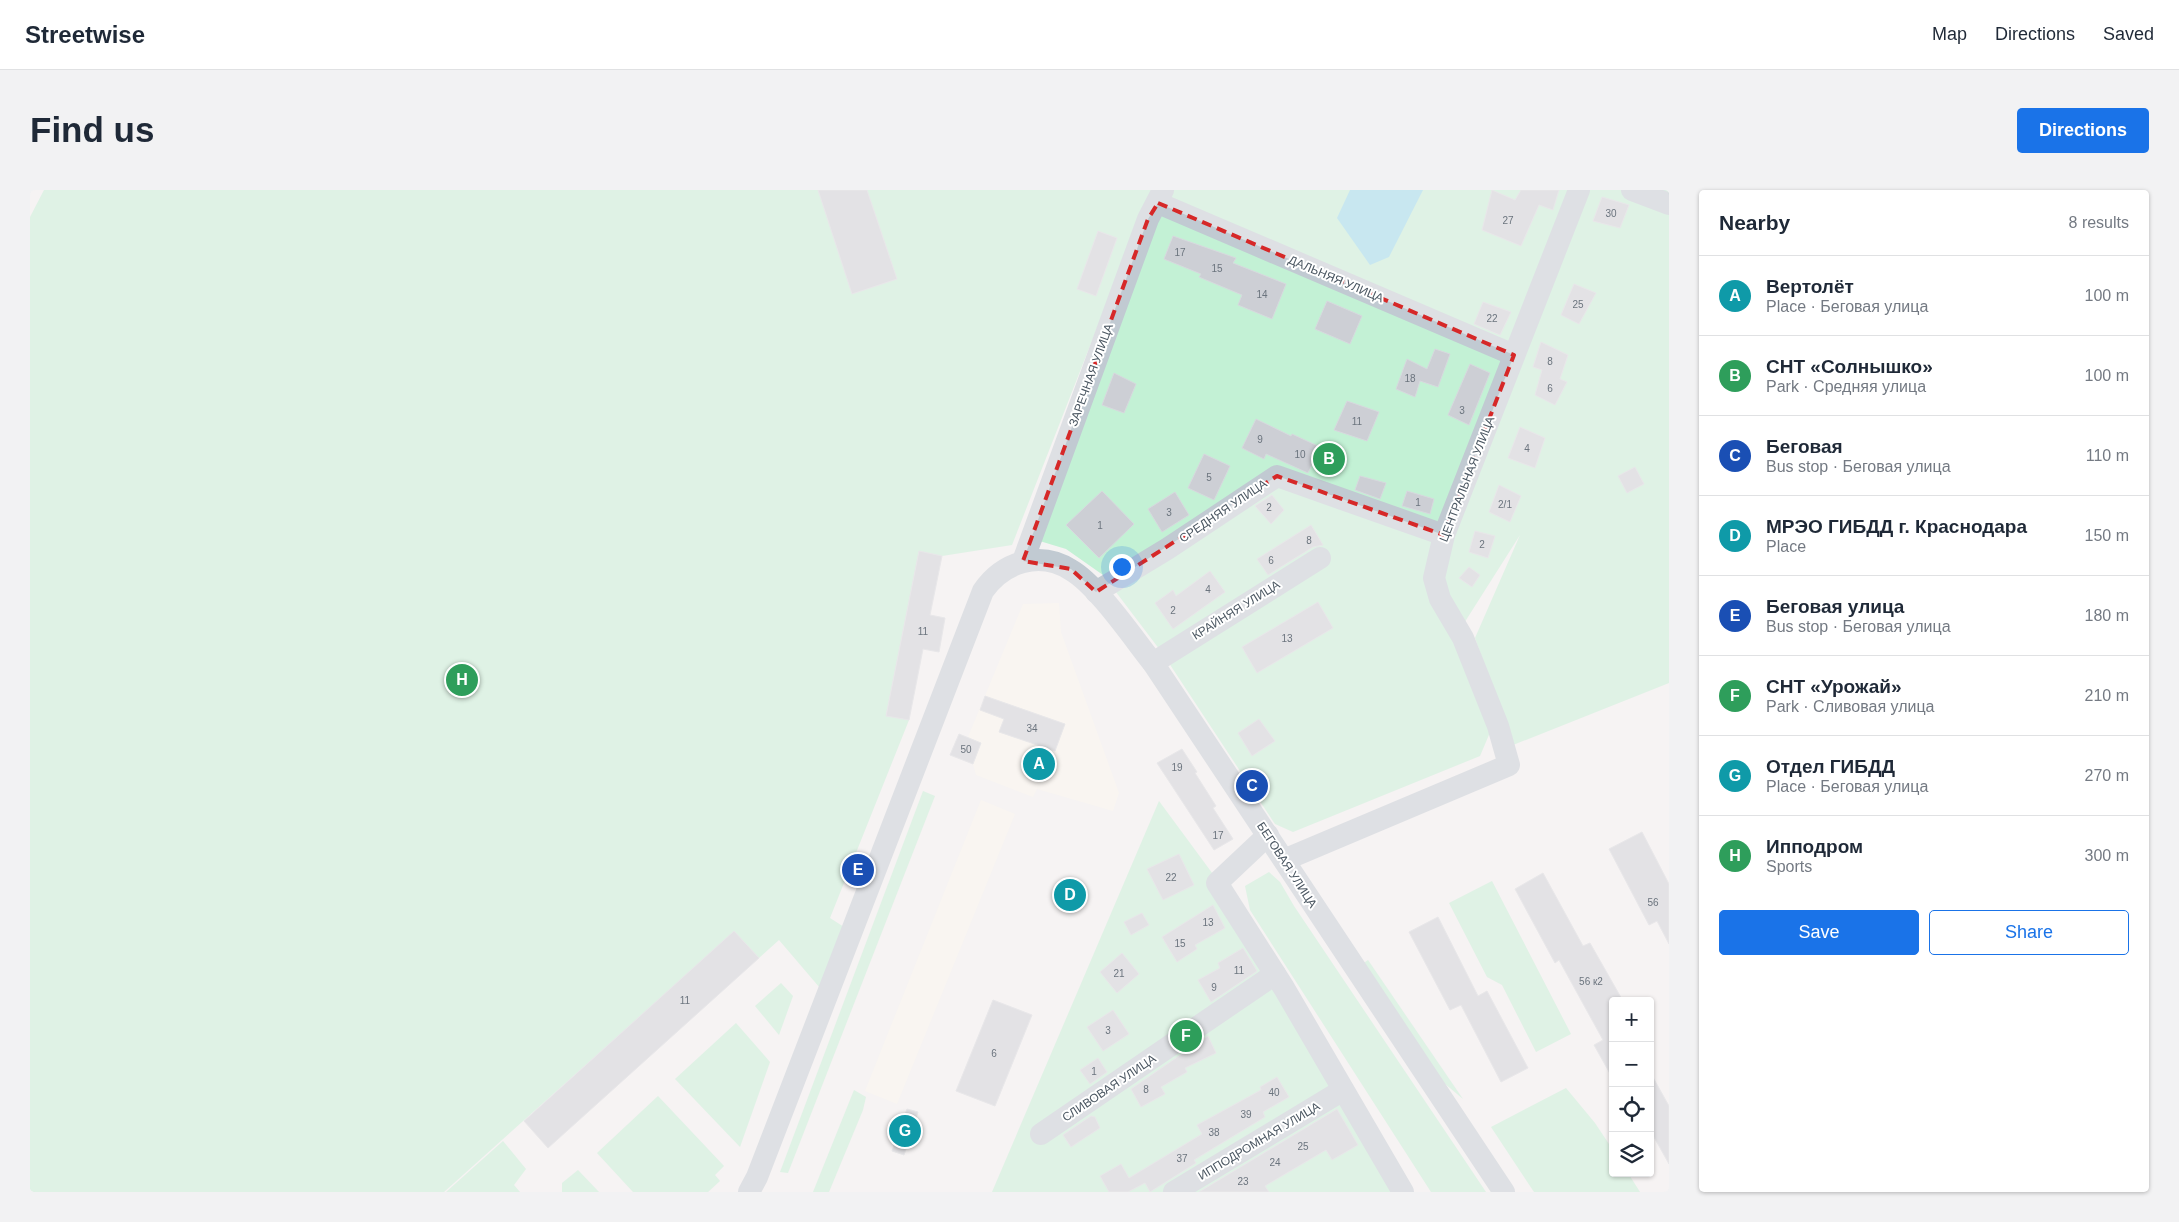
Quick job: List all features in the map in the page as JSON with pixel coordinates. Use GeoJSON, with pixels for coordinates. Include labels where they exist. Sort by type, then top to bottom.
{"type":"FeatureCollection","features":[{"type":"Feature","properties":{"kind":"street","name":"ЦЕНТРАЛЬНАЯ УЛИЦА"},"geometry":{"type":"LineString","coordinates":[[1284,860],[1509,765],[1498,726],[1463,638],[1440,599],[1434,578],[1444,536],[1579,190]]}},
{"type":"Feature","properties":{"kind":"street"},"geometry":{"type":"LineString","coordinates":[[1632,190],[1669,204]]}},
{"type":"Feature","properties":{"kind":"street","name":"ДАЛЬНЯЯ УЛИЦА"},"geometry":{"type":"LineString","coordinates":[[1161,196],[1514,355]]}},
{"type":"Feature","properties":{"kind":"street","name":"ЗАРЕЧНАЯ УЛИЦА"},"geometry":{"type":"LineString","coordinates":[[1023,561],[1148,219],[1161,196]]}},
{"type":"Feature","properties":{"kind":"street","name":"СРЕДНЯЯ УЛИЦА"},"geometry":{"type":"LineString","coordinates":[[1096,592],[1167,549],[1277,476],[1444,536]]}},
{"type":"Feature","properties":{"kind":"street","name":"КРАЙНЯЯ УЛИЦА"},"geometry":{"type":"LineString","coordinates":[[1153,663],[1320,558]]}},
{"type":"Feature","properties":{"kind":"street"},"geometry":{"type":"LineString","coordinates":[[749,1192],[757,1177],[984,591],[993,578],[1023,561]]}},
{"type":"Feature","properties":{"kind":"street","name":"БЕГОВАЯ УЛИЦА"},"geometry":{"type":"LineString","coordinates":[[1023,561],[1050,563],[1071,569],[1096,592],[1153,663],[1504,1192]]}},
{"type":"Feature","properties":{"kind":"street"},"geometry":{"type":"LineString","coordinates":[[1268,835],[1216,883],[1275,974],[1403,1192]]}},
{"type":"Feature","properties":{"kind":"street","name":"СЛИВОВАЯ УЛИЦА"},"geometry":{"type":"LineString","coordinates":[[1041,1134],[1275,974]]}},
{"type":"Feature","properties":{"kind":"street","name":"ИППОДРОМНАЯ УЛИЦА"},"geometry":{"type":"LineString","coordinates":[[1174,1192],[1343,1090]]}},
{"type":"Feature","properties":{"kind":"highlighted area"},"geometry":{"type":"Polygon","coordinates":[[[1158,203],[1514,355],[1444,535],[1277,476],[1096,592],[1071,569],[1023,561],[1148,219],[1158,203]]]}},
{"type":"Feature","properties":{"kind":"shaded area"},"geometry":{"type":"Polygon","coordinates":[[[1059,603],[1061,632],[1119,793],[1113,811],[1037,789],[1033,797],[976,775],[973,764],[981,743],[968,737],[1023,604],[1059,603]]]}},
{"type":"Feature","properties":{"kind":"shaded area"},"geometry":{"type":"Polygon","coordinates":[[[981,800],[1015,814],[897,1104],[865,1091],[981,800]]]}},
{"type":"Feature","properties":{"kind":"green space"},"geometry":{"type":"Polygon","coordinates":[[[44,190],[1151,190],[1012,545],[942,556],[919,552],[886,715],[909,720],[830,918],[844,927],[820,988],[779,940],[759,958],[734,932],[444,1192],[30,1192],[30,217],[44,190]]]}},
{"type":"Feature","properties":{"kind":"green space"},"geometry":{"type":"Polygon","coordinates":[[[1166,190],[1669,190],[1669,683],[1513,745],[1475,638],[1520,535],[1454,639],[1491,730],[1480,756],[1293,832],[1275,824],[1163,654],[1103,575],[1066,549],[1033,539],[1166,190]]]}},
{"type":"Feature","properties":{"kind":"green space"},"geometry":{"type":"Polygon","coordinates":[[[923,791],[935,796],[788,1173],[780,1172],[923,791]]]}},
{"type":"Feature","properties":{"kind":"green space"},"geometry":{"type":"Polygon","coordinates":[[[1159,801],[1218,881],[1409,1192],[992,1192],[1159,801]]]}},
{"type":"Feature","properties":{"kind":"green space"},"geometry":{"type":"Polygon","coordinates":[[[1269,872],[1280,882],[1294,906],[1486,1192],[1431,1192],[1250,910],[1245,886],[1269,872]]]}},
{"type":"Feature","properties":{"kind":"green space"},"geometry":{"type":"Polygon","coordinates":[[[1492,881],[1571,1034],[1536,1052],[1502,985],[1487,977],[1449,903],[1492,881]]]}},
{"type":"Feature","properties":{"kind":"green space"},"geometry":{"type":"Polygon","coordinates":[[[1368,960],[1463,1099],[1438,1078],[1361,965],[1368,960]]]}},
{"type":"Feature","properties":{"kind":"green space"},"geometry":{"type":"Polygon","coordinates":[[[781,983],[793,996],[779,1035],[755,1006],[781,983]]]}},
{"type":"Feature","properties":{"kind":"green space"},"geometry":{"type":"Polygon","coordinates":[[[736,1023],[770,1062],[740,1147],[675,1079],[736,1023]]]}},
{"type":"Feature","properties":{"kind":"green space"},"geometry":{"type":"Polygon","coordinates":[[[1566,1088],[1595,1123],[1609,1144],[1609,1177],[1631,1177],[1640,1192],[1534,1192],[1491,1127],[1566,1088]]]}},
{"type":"Feature","properties":{"kind":"green space"},"geometry":{"type":"Polygon","coordinates":[[[854,1090],[866,1097],[863,1110],[829,1192],[813,1192],[854,1090]]]}},
{"type":"Feature","properties":{"kind":"green space"},"geometry":{"type":"Polygon","coordinates":[[[658,1096],[724,1166],[715,1175],[720,1181],[708,1192],[633,1192],[597,1153],[658,1096]]]}},
{"type":"Feature","properties":{"kind":"green space"},"geometry":{"type":"Polygon","coordinates":[[[503,1141],[526,1169],[514,1185],[520,1192],[446,1192],[503,1141]]]}},
{"type":"Feature","properties":{"kind":"green space"},"geometry":{"type":"Polygon","coordinates":[[[578,1170],[599,1192],[562,1192],[562,1183],[578,1170]]]}},
{"type":"Feature","properties":{"kind":"water"},"geometry":{"type":"Polygon","coordinates":[[[1350,190],[1423,190],[1389,257],[1370,265],[1337,218],[1350,190]]]}},
{"type":"Feature","properties":{"kind":"building"},"geometry":{"type":"Polygon","coordinates":[[[818,190],[867,190],[897,279],[852,294],[818,190]]]}},
{"type":"Feature","properties":{"kind":"building"},"geometry":{"type":"Polygon","coordinates":[[[1492,190],[1515,200],[1521,190],[1559,190],[1553,210],[1539,205],[1521,246],[1482,230],[1492,190]]]}},
{"type":"Feature","properties":{"kind":"building"},"geometry":{"type":"Polygon","coordinates":[[[1602,197],[1629,205],[1620,228],[1593,221],[1602,197]]]}},
{"type":"Feature","properties":{"kind":"building"},"geometry":{"type":"Polygon","coordinates":[[[1098,231],[1117,238],[1096,296],[1077,289],[1098,231]]]}},
{"type":"Feature","properties":{"kind":"building"},"geometry":{"type":"Polygon","coordinates":[[[1173,236],[1236,258],[1233,263],[1286,284],[1272,319],[1238,305],[1242,295],[1199,277],[1201,274],[1164,259],[1173,236]]]}},
{"type":"Feature","properties":{"kind":"building"},"geometry":{"type":"Polygon","coordinates":[[[1574,284],[1596,293],[1579,324],[1561,315],[1574,284]]]}},
{"type":"Feature","properties":{"kind":"building"},"geometry":{"type":"Polygon","coordinates":[[[1327,301],[1362,316],[1350,344],[1315,329],[1327,301]]]}},
{"type":"Feature","properties":{"kind":"building"},"geometry":{"type":"Polygon","coordinates":[[[1483,302],[1511,312],[1500,335],[1474,324],[1483,302]]]}},
{"type":"Feature","properties":{"kind":"building"},"geometry":{"type":"Polygon","coordinates":[[[1541,342],[1568,355],[1560,379],[1567,382],[1555,405],[1535,395],[1542,370],[1533,367],[1541,342]]]}},
{"type":"Feature","properties":{"kind":"building"},"geometry":{"type":"Polygon","coordinates":[[[1435,349],[1450,354],[1438,387],[1420,381],[1415,397],[1396,389],[1407,359],[1427,369],[1435,349]]]}},
{"type":"Feature","properties":{"kind":"building"},"geometry":{"type":"Polygon","coordinates":[[[1470,364],[1490,373],[1469,425],[1448,415],[1470,364]]]}},
{"type":"Feature","properties":{"kind":"building"},"geometry":{"type":"Polygon","coordinates":[[[1114,373],[1136,384],[1124,413],[1102,405],[1114,373]]]}},
{"type":"Feature","properties":{"kind":"building"},"geometry":{"type":"Polygon","coordinates":[[[1347,401],[1379,412],[1367,441],[1334,430],[1347,401]]]}},
{"type":"Feature","properties":{"kind":"building"},"geometry":{"type":"Polygon","coordinates":[[[1256,419],[1291,436],[1292,434],[1320,447],[1308,473],[1266,454],[1264,459],[1242,448],[1256,419]]]}},
{"type":"Feature","properties":{"kind":"building"},"geometry":{"type":"Polygon","coordinates":[[[1520,427],[1545,438],[1535,468],[1508,458],[1520,427]]]}},
{"type":"Feature","properties":{"kind":"building"},"geometry":{"type":"Polygon","coordinates":[[[1204,454],[1230,466],[1214,500],[1188,488],[1204,454]]]}},
{"type":"Feature","properties":{"kind":"building"},"geometry":{"type":"Polygon","coordinates":[[[1635,467],[1644,484],[1627,493],[1618,476],[1635,467]]]}},
{"type":"Feature","properties":{"kind":"building"},"geometry":{"type":"Polygon","coordinates":[[[1360,476],[1386,483],[1380,499],[1355,490],[1360,476]]]}},
{"type":"Feature","properties":{"kind":"building"},"geometry":{"type":"Polygon","coordinates":[[[1499,485],[1521,496],[1510,522],[1489,512],[1499,485]]]}},
{"type":"Feature","properties":{"kind":"building"},"geometry":{"type":"Polygon","coordinates":[[[1102,491],[1134,524],[1099,558],[1066,525],[1102,491]]]}},
{"type":"Feature","properties":{"kind":"building"},"geometry":{"type":"Polygon","coordinates":[[[1407,491],[1434,499],[1430,514],[1402,506],[1407,491]]]}},
{"type":"Feature","properties":{"kind":"building"},"geometry":{"type":"Polygon","coordinates":[[[1175,492],[1189,515],[1162,532],[1148,509],[1175,492]]]}},
{"type":"Feature","properties":{"kind":"building"},"geometry":{"type":"Polygon","coordinates":[[[1272,495],[1284,510],[1271,524],[1255,506],[1272,495]]]}},
{"type":"Feature","properties":{"kind":"building"},"geometry":{"type":"Polygon","coordinates":[[[1311,525],[1323,545],[1313,547],[1268,575],[1257,559],[1311,525]]]}},
{"type":"Feature","properties":{"kind":"building"},"geometry":{"type":"Polygon","coordinates":[[[1475,531],[1495,536],[1488,558],[1469,552],[1475,531]]]}},
{"type":"Feature","properties":{"kind":"building"},"geometry":{"type":"Polygon","coordinates":[[[919,551],[942,556],[930,615],[945,618],[939,652],[923,649],[909,720],[886,716],[919,551]]]}},
{"type":"Feature","properties":{"kind":"building"},"geometry":{"type":"Polygon","coordinates":[[[1469,567],[1480,575],[1472,587],[1459,578],[1469,567]]]}},
{"type":"Feature","properties":{"kind":"building"},"geometry":{"type":"Polygon","coordinates":[[[1210,571],[1225,592],[1173,629],[1155,603],[1173,590],[1176,596],[1210,571]]]}},
{"type":"Feature","properties":{"kind":"building"},"geometry":{"type":"Polygon","coordinates":[[[1318,602],[1333,628],[1257,673],[1242,647],[1318,602]]]}},
{"type":"Feature","properties":{"kind":"building"},"geometry":{"type":"Polygon","coordinates":[[[985,696],[1065,724],[1055,751],[999,732],[1004,719],[980,710],[985,696]]]}},
{"type":"Feature","properties":{"kind":"building"},"geometry":{"type":"Polygon","coordinates":[[[1259,719],[1275,741],[1252,756],[1238,733],[1259,719]]]}},
{"type":"Feature","properties":{"kind":"building"},"geometry":{"type":"Polygon","coordinates":[[[959,734],[981,743],[973,764],[950,755],[959,734]]]}},
{"type":"Feature","properties":{"kind":"building"},"geometry":{"type":"Polygon","coordinates":[[[1182,749],[1216,806],[1213,808],[1233,839],[1214,850],[1157,763],[1182,749]]]}},
{"type":"Feature","properties":{"kind":"building"},"geometry":{"type":"Polygon","coordinates":[[[1642,832],[1669,884],[1669,944],[1657,921],[1649,925],[1609,849],[1642,832]]]}},
{"type":"Feature","properties":{"kind":"building"},"geometry":{"type":"Polygon","coordinates":[[[1179,854],[1194,885],[1163,900],[1147,869],[1179,854]]]}},
{"type":"Feature","properties":{"kind":"building"},"geometry":{"type":"Polygon","coordinates":[[[1543,873],[1583,946],[1590,943],[1621,997],[1609,997],[1609,1072],[1594,1045],[1603,1040],[1559,960],[1555,963],[1515,889],[1543,873]]]}},
{"type":"Feature","properties":{"kind":"building"},"geometry":{"type":"Polygon","coordinates":[[[1069,881],[1081,885],[1071,910],[1060,906],[1069,881]]]}},
{"type":"Feature","properties":{"kind":"building"},"geometry":{"type":"Polygon","coordinates":[[[1213,905],[1225,928],[1195,945],[1197,949],[1177,962],[1162,937],[1213,905]]]}},
{"type":"Feature","properties":{"kind":"building"},"geometry":{"type":"Polygon","coordinates":[[[1142,913],[1149,925],[1131,935],[1124,922],[1142,913]]]}},
{"type":"Feature","properties":{"kind":"building"},"geometry":{"type":"Polygon","coordinates":[[[1438,917],[1478,996],[1487,991],[1528,1068],[1501,1082],[1461,1005],[1450,1010],[1409,932],[1438,917]]]}},
{"type":"Feature","properties":{"kind":"building"},"geometry":{"type":"Polygon","coordinates":[[[734,931],[759,958],[548,1148],[524,1121],[734,931]]]}},
{"type":"Feature","properties":{"kind":"building"},"geometry":{"type":"Polygon","coordinates":[[[1243,948],[1257,971],[1211,1002],[1198,980],[1220,968],[1218,963],[1243,948]]]}},
{"type":"Feature","properties":{"kind":"building"},"geometry":{"type":"Polygon","coordinates":[[[1122,953],[1139,974],[1117,993],[1100,972],[1122,953]]]}},
{"type":"Feature","properties":{"kind":"building"},"geometry":{"type":"Polygon","coordinates":[[[993,1000],[1032,1015],[995,1106],[956,1091],[993,1000]]]}},
{"type":"Feature","properties":{"kind":"building"},"geometry":{"type":"Polygon","coordinates":[[[1113,1010],[1129,1034],[1103,1051],[1087,1027],[1113,1010]]]}},
{"type":"Feature","properties":{"kind":"building"},"geometry":{"type":"Polygon","coordinates":[[[1208,1036],[1216,1053],[1185,1068],[1187,1072],[1161,1087],[1165,1094],[1141,1107],[1131,1089],[1208,1036]]]}},
{"type":"Feature","properties":{"kind":"building"},"geometry":{"type":"Polygon","coordinates":[[[1098,1058],[1107,1072],[1090,1084],[1080,1070],[1098,1058]]]}},
{"type":"Feature","properties":{"kind":"building"},"geometry":{"type":"Polygon","coordinates":[[[1277,1077],[1289,1097],[1263,1112],[1265,1117],[1194,1160],[1196,1163],[1150,1192],[1145,1183],[1128,1192],[1109,1192],[1100,1176],[1121,1164],[1129,1178],[1202,1134],[1197,1125],[1261,1090],[1260,1087],[1277,1077]]]}},
{"type":"Feature","properties":{"kind":"building"},"geometry":{"type":"Polygon","coordinates":[[[1654,1079],[1669,1106],[1669,1164],[1654,1137],[1654,1079]]]}},
{"type":"Feature","properties":{"kind":"building"},"geometry":{"type":"Polygon","coordinates":[[[907,1109],[918,1112],[904,1155],[892,1151],[907,1109]]]}},
{"type":"Feature","properties":{"kind":"building"},"geometry":{"type":"Polygon","coordinates":[[[1337,1109],[1358,1145],[1332,1160],[1326,1150],[1265,1186],[1269,1192],[1199,1192],[1337,1109]]]}},
{"type":"Feature","properties":{"kind":"building"},"geometry":{"type":"Polygon","coordinates":[[[1091,1116],[1095,1117],[1100,1128],[1071,1147],[1063,1135],[1091,1116]]]}},
{"type":"Feature","properties":{"kind":"place","name":"СНТ «Солнышко»"},"geometry":{"type":"Point","coordinates":[1329,459]}},
{"type":"Feature","properties":{"kind":"place","name":"Ипподром"},"geometry":{"type":"Point","coordinates":[462,680]}},
{"type":"Feature","properties":{"kind":"place","name":"Вертолёт"},"geometry":{"type":"Point","coordinates":[1039,764]}},
{"type":"Feature","properties":{"kind":"place","name":"Беговая"},"geometry":{"type":"Point","coordinates":[1252,786]}},
{"type":"Feature","properties":{"kind":"place","name":"Беговая улица"},"geometry":{"type":"Point","coordinates":[858,870]}},
{"type":"Feature","properties":{"kind":"place","name":"МРЭО ГИБДД г. Краснодара"},"geometry":{"type":"Point","coordinates":[1070,895]}},
{"type":"Feature","properties":{"kind":"place","name":"СНТ «Урожай»"},"geometry":{"type":"Point","coordinates":[1186,1036]}},
{"type":"Feature","properties":{"kind":"place","name":"Отдел ГИБДД"},"geometry":{"type":"Point","coordinates":[905,1131]}}]}
